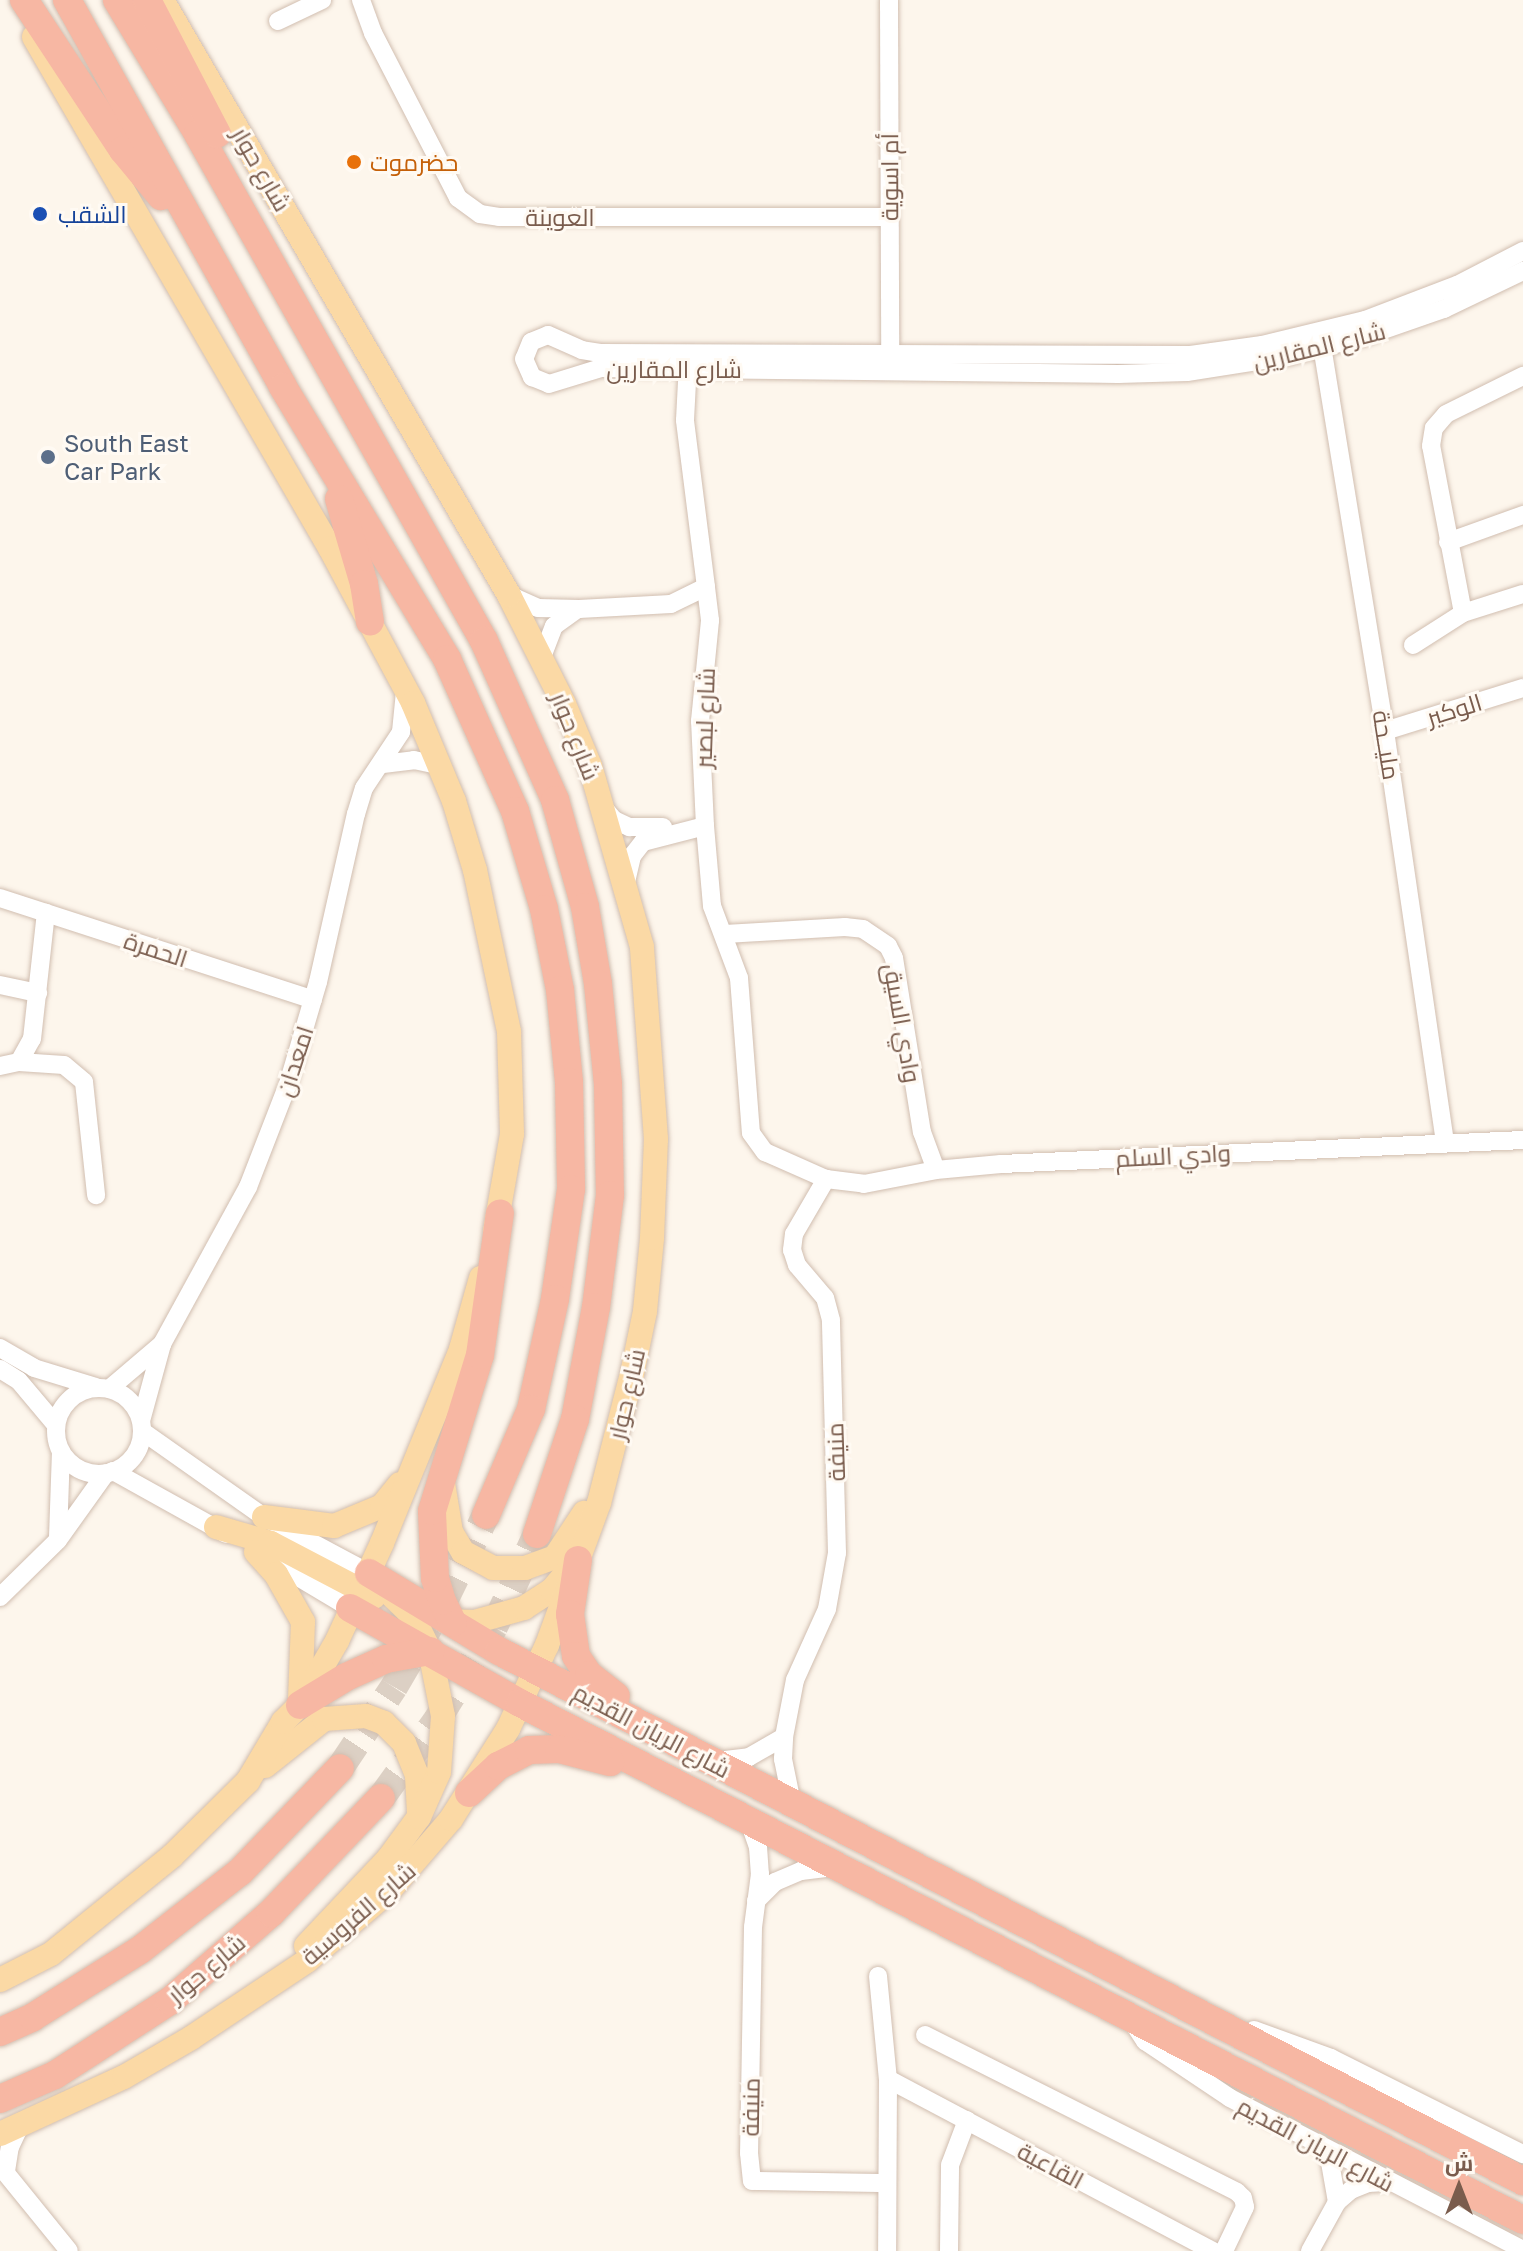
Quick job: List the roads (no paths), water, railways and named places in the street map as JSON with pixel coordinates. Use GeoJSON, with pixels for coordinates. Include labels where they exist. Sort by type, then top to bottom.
{"type":"FeatureCollection","features":[{"type":"Feature","properties":{"kind":"highway"},"geometry":{"type":"LineString","coordinates":[[24,0],[123,150],[212,257]]}},
{"type":"Feature","properties":{"kind":"highway"},"geometry":{"type":"LineString","coordinates":[[67,0],[283,387],[447,659],[509,798],[544,909],[560,990],[569,1082],[571,1189],[562,1252],[531,1409],[486,1515]]}},
{"type":"Feature","properties":{"kind":"highway","name":"شارع حوار"},"geometry":{"type":"LineString","coordinates":[[117,0],[255,236],[484,641],[555,800],[585,907],[598,984],[608,1084],[610,1195],[596,1307],[575,1419],[537,1534]]}},
{"type":"Feature","properties":{"kind":"highway"},"geometry":{"type":"LineString","coordinates":[[147,0],[228,158],[255,236]]}},
{"type":"Feature","properties":{"kind":"highway"},"geometry":{"type":"LineString","coordinates":[[327,460],[364,584],[370,622]]}},
{"type":"Feature","properties":{"kind":"highway"},"geometry":{"type":"LineString","coordinates":[[500,1213],[480,1355],[432,1511],[432,1551],[442,1601],[452,1622],[470,1649],[520,1703]]}},
{"type":"Feature","properties":{"kind":"highway"},"geometry":{"type":"LineString","coordinates":[[578,1560],[570,1614],[577,1660],[589,1675],[677,1742]]}},
{"type":"Feature","properties":{"kind":"highway","name":"شارع الريان القديم"},"geometry":{"type":"LineString","coordinates":[[360,1591],[452,1622],[499,1651],[1523,2181]]}},
{"type":"Feature","properties":{"kind":"highway","name":"شارع الريان القديم"},"geometry":{"type":"LineString","coordinates":[[360,1591],[428,1652],[520,1703],[834,1867],[1126,2012],[1523,2220]]}},
{"type":"Feature","properties":{"kind":"highway"},"geometry":{"type":"LineString","coordinates":[[300,1705],[367,1668],[428,1652],[470,1649],[499,1651]]}},
{"type":"Feature","properties":{"kind":"highway"},"geometry":{"type":"LineString","coordinates":[[469,1793],[516,1755],[543,1748],[662,1775]]}},
{"type":"Feature","properties":{"kind":"highway"},"geometry":{"type":"LineString","coordinates":[[0,2032],[33,2017],[140,1950],[240,1872],[340,1768]]}},
{"type":"Feature","properties":{"kind":"highway","name":"شارع حوار"},"geometry":{"type":"LineString","coordinates":[[0,2099],[55,2075],[170,2001],[271,1913],[381,1798]]}},
{"type":"Feature","properties":{"kind":"main road"},"geometry":{"type":"LineString","coordinates":[[13,0],[370,622],[405,689],[454,801],[475,870],[509,1032],[512,1134],[500,1213],[461,1349],[414,1466],[337,1641],[300,1705],[283,1722],[248,1781]]}},
{"type":"Feature","properties":{"kind":"main road","name":"شارع حوار"},"geometry":{"type":"LineString","coordinates":[[162,0],[509,595],[542,657],[575,729],[604,808],[626,883],[642,947],[656,1139],[645,1311],[599,1503],[578,1560]]}},
{"type":"Feature","properties":{"kind":"main road"},"geometry":{"type":"LineString","coordinates":[[442,1473],[445,1510],[451,1532],[463,1552],[493,1568],[525,1568],[555,1557],[581,1520],[618,1429]]}},
{"type":"Feature","properties":{"kind":"main road"},"geometry":{"type":"LineString","coordinates":[[264,1517],[334,1526],[356,1520],[382,1506],[414,1466]]}},
{"type":"Feature","properties":{"kind":"main road"},"geometry":{"type":"LineString","coordinates":[[216,1527],[271,1543],[412,1615],[452,1622],[484,1620],[524,1608],[552,1590],[578,1560]]}},
{"type":"Feature","properties":{"kind":"main road"},"geometry":{"type":"LineString","coordinates":[[256,1552],[276,1574],[303,1622],[300,1705]]}},
{"type":"Feature","properties":{"kind":"main road","name":"شارع الفروسية"},"geometry":{"type":"LineString","coordinates":[[10,2130],[124,2077],[191,2038],[337,1938],[390,1890],[424,1854],[469,1793],[536,1669],[578,1560]]}},
{"type":"Feature","properties":{"kind":"main road"},"geometry":{"type":"LineString","coordinates":[[265,1987],[379,1869],[419,1817],[434,1790],[442,1753],[443,1716],[428,1652],[412,1615]]}},
{"type":"Feature","properties":{"kind":"main road"},"geometry":{"type":"LineString","coordinates":[[0,1980],[51,1954],[104,1913],[172,1856],[248,1781],[324,1719],[366,1716],[384,1723],[404,1743],[417,1775],[419,1817]]}},
{"type":"Feature","properties":{"kind":"street"},"geometry":{"type":"LineString","coordinates":[[278,21],[322,0]]}},
{"type":"Feature","properties":{"kind":"street","name":"العوينة"},"geometry":{"type":"LineString","coordinates":[[361,0],[373,33],[458,198],[480,214],[499,217],[889,217]]}},
{"type":"Feature","properties":{"kind":"street","name":"أم اسوية"},"geometry":{"type":"LineString","coordinates":[[889,0],[890,362]]}},
{"type":"Feature","properties":{"kind":"street","name":"شارع المقارين"},"geometry":{"type":"LineString","coordinates":[[1321,340],[1427,298],[1523,251]]}},
{"type":"Feature","properties":{"kind":"street","name":"شارع المقارين"},"geometry":{"type":"LineString","coordinates":[[890,362],[701,353],[591,352],[548,335],[531,342],[524,359],[532,377],[549,384],[592,369],[1153,357],[1226,351],[1321,340],[1417,319],[1523,271]]}},
{"type":"Feature","properties":{"kind":"street","name":"مليــحة"},"geometry":{"type":"LineString","coordinates":[[1321,340],[1385,731],[1445,1143]]}},
{"type":"Feature","properties":{"kind":"street"},"geometry":{"type":"LineString","coordinates":[[689,369],[701,353]]}},
{"type":"Feature","properties":{"kind":"street","name":"شارع لبصير"},"geometry":{"type":"LineString","coordinates":[[689,369],[687,444],[710,620],[700,721],[705,826],[712,906],[725,934]]}},
{"type":"Feature","properties":{"kind":"street"},"geometry":{"type":"LineString","coordinates":[[1463,613],[1431,446],[1434,428],[1446,414],[1523,376]]}},
{"type":"Feature","properties":{"kind":"street"},"geometry":{"type":"LineString","coordinates":[[1448,542],[1523,515]]}},
{"type":"Feature","properties":{"kind":"street"},"geometry":{"type":"LineString","coordinates":[[509,595],[538,608],[579,609],[671,604],[706,587]]}},
{"type":"Feature","properties":{"kind":"street"},"geometry":{"type":"LineString","coordinates":[[1413,645],[1463,613],[1523,594]]}},
{"type":"Feature","properties":{"kind":"street"},"geometry":{"type":"LineString","coordinates":[[542,657],[554,626],[579,609]]}},
{"type":"Feature","properties":{"kind":"street","name":"الوكير"},"geometry":{"type":"LineString","coordinates":[[1385,731],[1523,688]]}},
{"type":"Feature","properties":{"kind":"street","name":"امعدان"},"geometry":{"type":"LineString","coordinates":[[141,1426],[162,1344],[248,1187],[288,1084],[313,1000],[356,814],[364,788],[383,764],[401,732],[405,689]]}},
{"type":"Feature","properties":{"kind":"street"},"geometry":{"type":"LineString","coordinates":[[383,764],[414,760],[437,765]]}},
{"type":"Feature","properties":{"kind":"street"},"geometry":{"type":"LineString","coordinates":[[604,808],[614,820],[629,827],[682,831]]}},
{"type":"Feature","properties":{"kind":"street"},"geometry":{"type":"LineString","coordinates":[[626,883],[636,848],[651,838],[705,826]]}},
{"type":"Feature","properties":{"kind":"street","name":"الحمرة"},"geometry":{"type":"LineString","coordinates":[[0,898],[313,1000]]}},
{"type":"Feature","properties":{"kind":"street"},"geometry":{"type":"LineString","coordinates":[[19,1062],[32,1039],[46,913]]}},
{"type":"Feature","properties":{"kind":"street","name":"وادي السيق"},"geometry":{"type":"LineString","coordinates":[[725,934],[845,927],[863,929],[888,946],[894,958],[922,1132],[936,1170]]}},
{"type":"Feature","properties":{"kind":"street","name":"وادي السلم"},"geometry":{"type":"LineString","coordinates":[[725,934],[739,978],[751,1133],[765,1152],[826,1179],[864,1184],[936,1170],[1020,1162],[1523,1140]]}},
{"type":"Feature","properties":{"kind":"street"},"geometry":{"type":"LineString","coordinates":[[0,985],[38,993]]}},
{"type":"Feature","properties":{"kind":"street"},"geometry":{"type":"LineString","coordinates":[[0,1066],[19,1062],[64,1065],[84,1082],[96,1195]]}},
{"type":"Feature","properties":{"kind":"street","name":"منيفة"},"geometry":{"type":"LineString","coordinates":[[792,1803],[784,1770],[784,1737],[795,1680],[827,1609],[837,1553],[831,1320],[825,1298],[797,1265],[792,1250],[794,1234],[826,1179]]}},
{"type":"Feature","properties":{"kind":"street","name":"امعدان"},"geometry":{"type":"LineString","coordinates":[[102,1388],[162,1344]]}},
{"type":"Feature","properties":{"kind":"street"},"geometry":{"type":"LineString","coordinates":[[0,1348],[34,1368],[102,1388],[132,1403],[141,1426],[132,1457],[109,1472],[58,1540],[0,1597]]}},
{"type":"Feature","properties":{"kind":"street"},"geometry":{"type":"LineString","coordinates":[[0,1369],[19,1381],[56,1425],[63,1496],[58,1540]]}},
{"type":"Feature","properties":{"kind":"street"},"geometry":{"type":"LineString","coordinates":[[56,1425],[64,1405],[72,1396],[102,1388]]}},
{"type":"Feature","properties":{"kind":"street","name":"شارع الريان القديم"},"geometry":{"type":"LineString","coordinates":[[141,1426],[360,1591]]}},
{"type":"Feature","properties":{"kind":"street"},"geometry":{"type":"LineString","coordinates":[[61,1452],[85,1471],[109,1472]]}},
{"type":"Feature","properties":{"kind":"street","name":"شارع الريان القديم"},"geometry":{"type":"LineString","coordinates":[[109,1472],[216,1527],[256,1552],[360,1591]]}},
{"type":"Feature","properties":{"kind":"street"},"geometry":{"type":"LineString","coordinates":[[711,1761],[749,1757],[784,1737]]}},
{"type":"Feature","properties":{"kind":"street","name":"منيفة"},"geometry":{"type":"LineString","coordinates":[[749,1821],[758,1847],[760,1874],[756,1901],[749,2153],[752,2181],[885,2183]]}},
{"type":"Feature","properties":{"kind":"street"},"geometry":{"type":"LineString","coordinates":[[756,1901],[775,1882],[801,1871],[834,1867]]}},
{"type":"Feature","properties":{"kind":"street"},"geometry":{"type":"LineString","coordinates":[[878,1976],[888,2079],[887,2251]]}},
{"type":"Feature","properties":{"kind":"street","name":"شارع الريان القديم"},"geometry":{"type":"LineString","coordinates":[[1177,2002],[1331,2058],[1523,2154]]}},
{"type":"Feature","properties":{"kind":"street","name":"شارع الريان القديم"},"geometry":{"type":"LineString","coordinates":[[1126,2012],[1145,2041],[1230,2098],[1386,2182],[1523,2250]]}},
{"type":"Feature","properties":{"kind":"street"},"geometry":{"type":"LineString","coordinates":[[925,2035],[1237,2192],[1243,2198],[1245,2207],[1224,2251]]}},
{"type":"Feature","properties":{"kind":"street","name":"القاعية"},"geometry":{"type":"LineString","coordinates":[[888,2079],[1213,2251]]}},
{"type":"Feature","properties":{"kind":"street"},"geometry":{"type":"LineString","coordinates":[[949,2251],[950,2165],[967,2120]]}},
{"type":"Feature","properties":{"kind":"street"},"geometry":{"type":"LineString","coordinates":[[10,2130],[10,2147],[3,2168],[69,2251]]}},
{"type":"Feature","properties":{"kind":"street"},"geometry":{"type":"LineString","coordinates":[[1328,2151],[1337,2202]]}},
{"type":"Feature","properties":{"kind":"street"},"geometry":{"type":"LineString","coordinates":[[1310,2251],[1337,2202],[1351,2190],[1368,2183],[1386,2182]]}},
{"type":"Feature","properties":{"kind":"tunnel"},"geometry":{"type":"LineString","coordinates":[[340,1768],[394,1687],[443,1603],[486,1515]]}},
{"type":"Feature","properties":{"kind":"tunnel"},"geometry":{"type":"LineString","coordinates":[[381,1798],[437,1720],[494,1627],[537,1534]]}},
{"type":"Feature","properties":{"kind":"place","name":"حضرموت"},"geometry":{"type":"Point","coordinates":[354,162]}},
{"type":"Feature","properties":{"kind":"place","name":"الشقب"},"geometry":{"type":"Point","coordinates":[40,214]}},
{"type":"Feature","properties":{"kind":"place","name":"South East Car Park"},"geometry":{"type":"Point","coordinates":[48,457]}}]}
